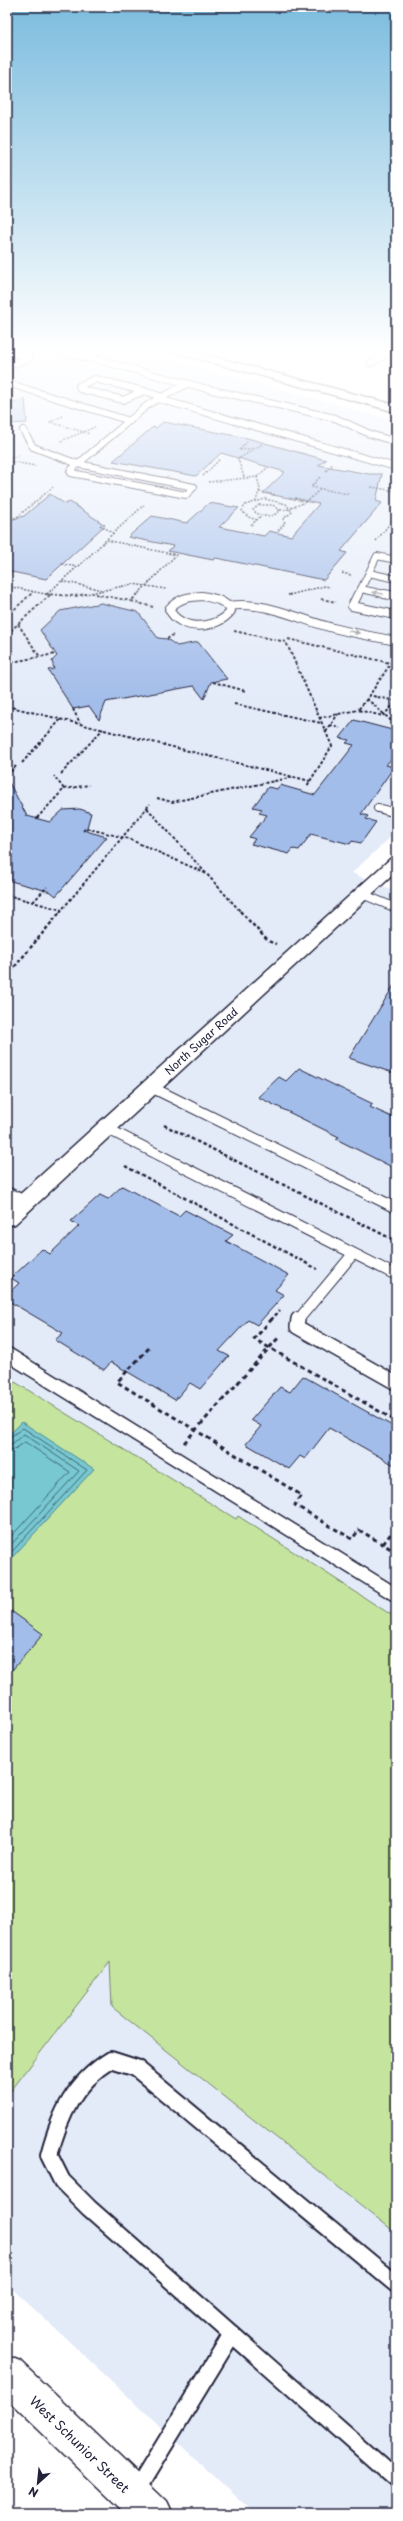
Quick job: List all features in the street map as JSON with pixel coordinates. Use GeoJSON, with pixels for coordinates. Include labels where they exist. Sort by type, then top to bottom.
{"type":"FeatureCollection","features":[{"type":"Feature","properties":{"kind":"street","name":"North Sugar Road"},"geometry":{"type":"LineString","coordinates":[[12,1206],[106,1128],[396,863]]}},
{"type":"Feature","properties":{"kind":"street","name":"West Schunior Street"},"geometry":{"type":"LineString","coordinates":[[7,2374],[143,2505]]}},
{"type":"Feature","properties":{"kind":"lane"},"geometry":{"type":"LineString","coordinates":[[76,466],[70,470],[71,473],[182,495],[194,489],[192,486],[87,466]]}},
{"type":"Feature","properties":{"kind":"lane"},"geometry":{"type":"LineString","coordinates":[[396,560],[378,556],[352,606],[396,615]]}},
{"type":"Feature","properties":{"kind":"lane"},"geometry":{"type":"LineString","coordinates":[[369,574],[396,579]]}},
{"type":"Feature","properties":{"kind":"lane"},"geometry":{"type":"LineString","coordinates":[[361,589],[396,596]]}},
{"type":"Feature","properties":{"kind":"lane"},"geometry":{"type":"LineString","coordinates":[[202,596],[216,598],[229,606],[231,611],[229,616],[217,623],[207,625],[186,624],[170,614],[169,609],[175,602],[202,596]]}},
{"type":"Feature","properties":{"kind":"lane"},"geometry":{"type":"LineString","coordinates":[[229,606],[241,604],[316,622],[332,628],[396,641]]}},
{"type":"Feature","properties":{"kind":"lane"},"geometry":{"type":"LineString","coordinates":[[316,622],[336,622],[396,634]]}},
{"type":"Feature","properties":{"kind":"lane"},"geometry":{"type":"LineString","coordinates":[[378,808],[396,813]]}},
{"type":"Feature","properties":{"kind":"lane"},"geometry":{"type":"LineString","coordinates":[[362,894],[396,908]]}},
{"type":"Feature","properties":{"kind":"lane"},"geometry":{"type":"LineString","coordinates":[[150,1087],[396,1208]]}},
{"type":"Feature","properties":{"kind":"lane"},"geometry":{"type":"LineString","coordinates":[[106,1128],[396,1275]]}},
{"type":"Feature","properties":{"kind":"lane"},"geometry":{"type":"LineString","coordinates":[[353,1254],[298,1318],[297,1327],[396,1383]]}},
{"type":"Feature","properties":{"kind":"lane"},"geometry":{"type":"LineString","coordinates":[[7,1354],[396,1595]]}},
{"type":"Feature","properties":{"kind":"lane"},"geometry":{"type":"LineString","coordinates":[[396,2284],[136,2068],[111,2060],[98,2067],[76,2092],[58,2122],[49,2155],[62,2181],[83,2202],[396,2479]]}},
{"type":"Feature","properties":{"kind":"lane"},"geometry":{"type":"LineString","coordinates":[[143,2505],[232,2334]]}},
{"type":"Feature","properties":{"kind":"path"},"geometry":{"type":"LineString","coordinates":[[199,480],[213,466]]}},
{"type":"Feature","properties":{"kind":"path"},"geometry":{"type":"LineString","coordinates":[[240,466],[244,477]]}},
{"type":"Feature","properties":{"kind":"path"},"geometry":{"type":"LineString","coordinates":[[220,482],[244,477],[256,477],[268,468]]}},
{"type":"Feature","properties":{"kind":"path"},"geometry":{"type":"LineString","coordinates":[[256,477],[260,484],[256,501]]}},
{"type":"Feature","properties":{"kind":"path"},"geometry":{"type":"LineString","coordinates":[[320,477],[311,487],[348,494]]}},
{"type":"Feature","properties":{"kind":"path"},"geometry":{"type":"LineString","coordinates":[[7,520],[17,517],[53,487]]}},
{"type":"Feature","properties":{"kind":"path"},"geometry":{"type":"LineString","coordinates":[[372,487],[396,491]]}},
{"type":"Feature","properties":{"kind":"path"},"geometry":{"type":"LineString","coordinates":[[251,526],[262,516],[276,515],[280,510],[291,508],[308,501],[320,489]]}},
{"type":"Feature","properties":{"kind":"path"},"geometry":{"type":"LineString","coordinates":[[259,492],[276,495]]}},
{"type":"Feature","properties":{"kind":"path"},"geometry":{"type":"LineString","coordinates":[[295,498],[308,501]]}},
{"type":"Feature","properties":{"kind":"path"},"geometry":{"type":"LineString","coordinates":[[257,520],[248,517],[242,511],[245,505],[256,501],[275,500],[291,508]]}},
{"type":"Feature","properties":{"kind":"path"},"geometry":{"type":"LineString","coordinates":[[252,502],[259,505],[273,505],[280,510]]}},
{"type":"Feature","properties":{"kind":"path"},"geometry":{"type":"LineString","coordinates":[[106,540],[144,505]]}},
{"type":"Feature","properties":{"kind":"path"},"geometry":{"type":"LineString","coordinates":[[259,505],[253,510],[262,516]]}},
{"type":"Feature","properties":{"kind":"path"},"geometry":{"type":"LineString","coordinates":[[278,530],[284,525],[283,519],[289,515],[291,508]]}},
{"type":"Feature","properties":{"kind":"path"},"geometry":{"type":"LineString","coordinates":[[372,545],[396,516]]}},
{"type":"Feature","properties":{"kind":"path"},"geometry":{"type":"LineString","coordinates":[[100,525],[113,533]]}},
{"type":"Feature","properties":{"kind":"path"},"geometry":{"type":"LineString","coordinates":[[47,594],[78,567]]}},
{"type":"Feature","properties":{"kind":"path"},"geometry":{"type":"LineString","coordinates":[[62,581],[103,590]]}},
{"type":"Feature","properties":{"kind":"path"},"geometry":{"type":"LineString","coordinates":[[7,586],[50,595],[76,596],[134,584],[202,596]]}},
{"type":"Feature","properties":{"kind":"path"},"geometry":{"type":"LineString","coordinates":[[284,597],[325,586],[330,587]]}},
{"type":"Feature","properties":{"kind":"path"},"geometry":{"type":"LineString","coordinates":[[7,616],[33,591]]}},
{"type":"Feature","properties":{"kind":"path"},"geometry":{"type":"LineString","coordinates":[[90,593],[131,601]]}},
{"type":"Feature","properties":{"kind":"path"},"geometry":{"type":"LineString","coordinates":[[7,634],[50,595]]}},
{"type":"Feature","properties":{"kind":"path"},"geometry":{"type":"LineString","coordinates":[[18,624],[40,657]]}},
{"type":"Feature","properties":{"kind":"path"},"geometry":{"type":"LineString","coordinates":[[288,639],[390,663]]}},
{"type":"Feature","properties":{"kind":"path"},"geometry":{"type":"LineString","coordinates":[[286,642],[332,746],[307,786]]}},
{"type":"Feature","properties":{"kind":"path"},"geometry":{"type":"LineString","coordinates":[[7,663],[55,654]]}},
{"type":"Feature","properties":{"kind":"path"},"geometry":{"type":"LineString","coordinates":[[358,710],[396,655]]}},
{"type":"Feature","properties":{"kind":"path"},"geometry":{"type":"LineString","coordinates":[[213,682],[246,691]]}},
{"type":"Feature","properties":{"kind":"path"},"geometry":{"type":"LineString","coordinates":[[368,695],[396,702],[383,716]]}},
{"type":"Feature","properties":{"kind":"path"},"geometry":{"type":"LineString","coordinates":[[367,699],[383,716],[396,725]]}},
{"type":"Feature","properties":{"kind":"path"},"geometry":{"type":"LineString","coordinates":[[234,704],[322,724]]}},
{"type":"Feature","properties":{"kind":"path"},"geometry":{"type":"LineString","coordinates":[[7,706],[310,781]]}},
{"type":"Feature","properties":{"kind":"path"},"geometry":{"type":"LineString","coordinates":[[73,709],[80,723]]}},
{"type":"Feature","properties":{"kind":"path"},"geometry":{"type":"LineString","coordinates":[[320,718],[358,710],[383,716]]}},
{"type":"Feature","properties":{"kind":"path"},"geometry":{"type":"LineString","coordinates":[[326,732],[338,714]]}},
{"type":"Feature","properties":{"kind":"path"},"geometry":{"type":"LineString","coordinates":[[22,764],[62,719]]}},
{"type":"Feature","properties":{"kind":"path"},"geometry":{"type":"LineString","coordinates":[[330,725],[340,728]]}},
{"type":"Feature","properties":{"kind":"path"},"geometry":{"type":"LineString","coordinates":[[61,774],[103,729]]}},
{"type":"Feature","properties":{"kind":"path"},"geometry":{"type":"LineString","coordinates":[[7,775],[16,766]]}},
{"type":"Feature","properties":{"kind":"path"},"geometry":{"type":"LineString","coordinates":[[54,776],[64,789]]}},
{"type":"Feature","properties":{"kind":"path"},"geometry":{"type":"LineString","coordinates":[[157,798],[172,802],[295,777]]}},
{"type":"Feature","properties":{"kind":"path"},"geometry":{"type":"LineString","coordinates":[[37,818],[64,789],[89,785]]}},
{"type":"Feature","properties":{"kind":"path"},"geometry":{"type":"LineString","coordinates":[[7,976],[150,804]]}},
{"type":"Feature","properties":{"kind":"path"},"geometry":{"type":"LineString","coordinates":[[147,808],[268,941],[276,944]]}},
{"type":"Feature","properties":{"kind":"path"},"geometry":{"type":"LineString","coordinates":[[83,831],[86,828],[123,837],[208,874]]}},
{"type":"Feature","properties":{"kind":"path"},"geometry":{"type":"LineString","coordinates":[[33,902],[47,887]]}},
{"type":"Feature","properties":{"kind":"path"},"geometry":{"type":"LineString","coordinates":[[7,895],[62,910]]}},
{"type":"Feature","properties":{"kind":"path"},"geometry":{"type":"LineString","coordinates":[[164,1126],[396,1241]]}},
{"type":"Feature","properties":{"kind":"path"},"geometry":{"type":"LineString","coordinates":[[125,1166],[317,1269],[312,1275]]}},
{"type":"Feature","properties":{"kind":"path"},"geometry":{"type":"LineString","coordinates":[[286,1304],[254,1340],[396,1421]]}},
{"type":"Feature","properties":{"kind":"path"},"geometry":{"type":"LineString","coordinates":[[171,1456],[280,1336]]}},
{"type":"Feature","properties":{"kind":"path"},"geometry":{"type":"LineString","coordinates":[[149,1348],[117,1382],[301,1495],[295,1505],[345,1536],[352,1539],[359,1530],[396,1552]]}},
{"type":"Feature","properties":{"kind":"path"},"geometry":{"type":"LineString","coordinates":[[383,1544],[396,1527]]}},
{"type":"Feature","properties":{"kind":"shaded area"},"geometry":{"type":"Polygon","coordinates":[[[7,466],[396,466],[396,832],[352,873],[396,892],[396,2514],[255,2514],[7,2284],[7,466]]]}},
{"type":"Feature","properties":{"kind":"green space"},"geometry":{"type":"Polygon","coordinates":[[[15,1382],[236,1519],[238,1516],[396,1618],[396,2233],[112,2007],[110,1962],[7,2096],[7,1390],[15,1382]]]}},
{"type":"Feature","properties":{"kind":"water"},"geometry":{"type":"Polygon","coordinates":[[[22,1422],[94,1469],[7,1563],[7,1437],[22,1422]]]}},
{"type":"Feature","properties":{"kind":"building"},"geometry":{"type":"Polygon","coordinates":[[[139,466],[207,466],[196,476],[139,466]]]}},
{"type":"Feature","properties":{"kind":"building"},"geometry":{"type":"Polygon","coordinates":[[[264,466],[322,466],[369,474],[382,474],[376,501],[382,503],[341,551],[347,553],[324,580],[216,558],[213,560],[168,551],[173,546],[128,537],[152,516],[187,523],[209,503],[239,508],[219,527],[264,536],[269,531],[291,536],[319,504],[263,493],[285,472],[264,466]]]}},
{"type":"Feature","properties":{"kind":"building"},"geometry":{"type":"Polygon","coordinates":[[[50,494],[65,504],[70,502],[105,525],[46,579],[7,571],[7,521],[24,516],[50,494]]]}},
{"type":"Feature","properties":{"kind":"building"},"geometry":{"type":"Polygon","coordinates":[[[101,603],[138,612],[158,638],[167,639],[177,646],[198,642],[227,679],[211,682],[204,699],[194,686],[106,702],[99,720],[89,706],[73,709],[48,670],[54,669],[52,661],[57,656],[40,630],[60,611],[101,603]]]}},
{"type":"Feature","properties":{"kind":"building"},"geometry":{"type":"Polygon","coordinates":[[[354,720],[396,731],[396,753],[386,765],[394,767],[361,814],[368,816],[366,819],[376,822],[361,843],[352,841],[350,844],[311,834],[299,850],[293,849],[289,854],[251,844],[255,839],[249,837],[267,815],[259,813],[262,809],[253,807],[268,787],[277,789],[280,785],[315,795],[354,745],[346,743],[349,740],[340,738],[354,720]]]}},
{"type":"Feature","properties":{"kind":"building"},"geometry":{"type":"Polygon","coordinates":[[[7,779],[27,816],[50,822],[63,810],[80,809],[91,813],[86,831],[107,837],[56,896],[51,892],[7,880],[7,779]]]}},
{"type":"Feature","properties":{"kind":"building"},"geometry":{"type":"Polygon","coordinates":[[[396,982],[396,1074],[349,1058],[396,982]]]}},
{"type":"Feature","properties":{"kind":"building"},"geometry":{"type":"Polygon","coordinates":[[[299,1068],[373,1104],[370,1107],[396,1119],[396,1169],[336,1139],[339,1137],[258,1097],[279,1077],[286,1081],[299,1068]]]}},
{"type":"Feature","properties":{"kind":"building"},"geometry":{"type":"Polygon","coordinates":[[[122,1186],[179,1216],[185,1210],[233,1235],[226,1241],[289,1275],[275,1290],[284,1295],[257,1325],[248,1320],[219,1351],[229,1356],[200,1389],[190,1383],[175,1400],[111,1362],[104,1370],[55,1340],[63,1333],[7,1300],[7,1295],[19,1283],[11,1278],[42,1249],[50,1254],[79,1226],[71,1221],[100,1195],[108,1199],[122,1186]]]}},
{"type":"Feature","properties":{"kind":"building"},"geometry":{"type":"Polygon","coordinates":[[[303,1376],[396,1428],[396,1466],[329,1428],[305,1459],[300,1456],[289,1469],[246,1444],[261,1426],[251,1420],[280,1387],[290,1392],[303,1376]]]}},
{"type":"Feature","properties":{"kind":"building"},"geometry":{"type":"Polygon","coordinates":[[[7,1608],[43,1634],[7,1676],[7,1608]]]}}]}
